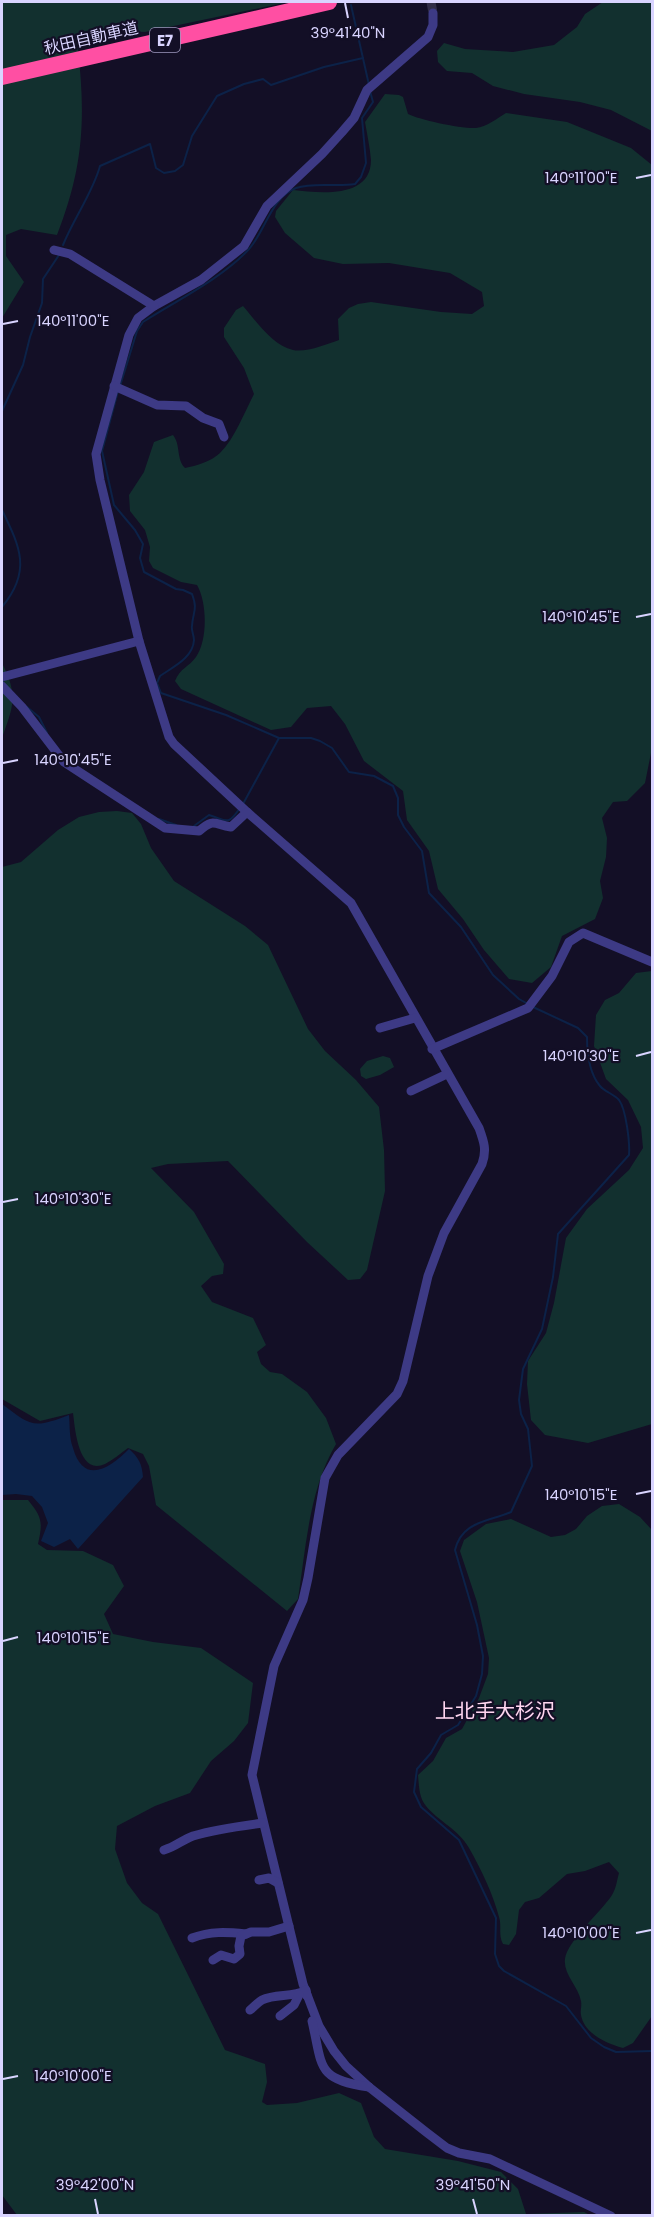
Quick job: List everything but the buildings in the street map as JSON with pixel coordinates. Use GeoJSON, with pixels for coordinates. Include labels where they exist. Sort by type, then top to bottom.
{"type":"FeatureCollection","features":[{"type":"Feature","properties":{"kind":"highway","name":"秋田自動車道"},"geometry":{"type":"LineString","coordinates":[[2,77],[329,2]]}},
{"type":"Feature","properties":{"kind":"street"},"geometry":{"type":"LineString","coordinates":[[369,2087],[334,2080],[326,2073],[321,2061],[302,1992],[289,1926],[252,1775],[274,1666],[303,1600],[325,1478],[338,1455],[397,1394],[403,1381],[428,1276],[440,1244],[486,1154],[485,1145],[479,1128],[351,903],[247,812],[169,737],[139,641],[100,480],[96,454],[117,388],[129,335],[138,318],[154,306],[201,280],[244,246],[267,206],[342,132],[354,118],[370,88],[428,37],[433,25],[434,13]]}},
{"type":"Feature","properties":{"kind":"street"},"geometry":{"type":"LineString","coordinates":[[54,250],[70,254],[154,306]]}},
{"type":"Feature","properties":{"kind":"street"},"geometry":{"type":"LineString","coordinates":[[117,388],[157,405],[186,406],[203,418],[219,424],[224,436]]}},
{"type":"Feature","properties":{"kind":"street"},"geometry":{"type":"LineString","coordinates":[[2,677],[139,641]]}},
{"type":"Feature","properties":{"kind":"street"},"geometry":{"type":"LineString","coordinates":[[2,686],[22,707],[64,762],[165,828],[199,831],[209,822],[214,821],[231,827],[247,812]]}},
{"type":"Feature","properties":{"kind":"street"},"geometry":{"type":"LineString","coordinates":[[432,1049],[531,1004],[552,976],[568,942],[583,933],[652,962]]}},
{"type":"Feature","properties":{"kind":"street"},"geometry":{"type":"LineString","coordinates":[[380,1028],[415,1018]]}},
{"type":"Feature","properties":{"kind":"street"},"geometry":{"type":"LineString","coordinates":[[411,1091],[447,1074]]}},
{"type":"Feature","properties":{"kind":"street"},"geometry":{"type":"LineString","coordinates":[[164,1850],[173,1848],[182,1841],[195,1836],[229,1827],[263,1823]]}},
{"type":"Feature","properties":{"kind":"street"},"geometry":{"type":"LineString","coordinates":[[259,1880],[269,1878],[278,1883]]}},
{"type":"Feature","properties":{"kind":"street"},"geometry":{"type":"LineString","coordinates":[[192,1938],[223,1931],[246,1934],[269,1932],[289,1926]]}},
{"type":"Feature","properties":{"kind":"street"},"geometry":{"type":"LineString","coordinates":[[213,1960],[221,1955],[234,1959],[240,1954],[241,1936],[246,1934]]}},
{"type":"Feature","properties":{"kind":"street"},"geometry":{"type":"LineString","coordinates":[[250,2010],[262,2000],[302,1992]]}},
{"type":"Feature","properties":{"kind":"street"},"geometry":{"type":"LineString","coordinates":[[280,2016],[294,2005],[302,1992]]}},
{"type":"Feature","properties":{"kind":"street"},"geometry":{"type":"LineString","coordinates":[[302,1992],[319,2026],[346,2066],[369,2087],[447,2148],[459,2153],[490,2159],[611,2216]]}},
{"type":"Feature","properties":{"kind":"green space"},"geometry":{"type":"Polygon","coordinates":[[[2,2],[288,2],[145,32],[102,31],[90,34],[78,50],[82,122],[77,166],[66,211],[57,235],[21,229],[6,235],[6,256],[24,282],[2,318],[2,2]]]}},
{"type":"Feature","properties":{"kind":"green space"},"geometry":{"type":"Polygon","coordinates":[[[603,2],[652,2],[652,131],[611,110],[493,86],[472,73],[447,71],[438,62],[437,51],[444,43],[465,49],[513,52],[554,45],[577,27],[585,14],[603,2]]]}},
{"type":"Feature","properties":{"kind":"green space"},"geometry":{"type":"Polygon","coordinates":[[[385,94],[403,97],[408,114],[461,127],[480,127],[506,113],[567,122],[631,148],[652,165],[651,753],[645,783],[627,801],[613,802],[602,818],[607,838],[606,857],[600,881],[603,898],[595,919],[562,936],[551,967],[532,983],[509,979],[438,889],[429,851],[407,820],[403,791],[364,761],[345,724],[331,706],[307,708],[291,727],[271,730],[181,689],[175,681],[179,673],[196,657],[203,641],[205,621],[203,601],[197,585],[181,582],[153,568],[149,561],[150,547],[145,530],[130,511],[129,495],[144,472],[154,442],[173,435],[180,460],[185,468],[204,463],[217,456],[239,425],[254,394],[244,368],[224,337],[224,328],[236,310],[243,306],[279,344],[298,351],[339,340],[338,319],[349,308],[358,304],[371,302],[472,314],[484,306],[482,292],[450,273],[389,263],[343,264],[314,258],[285,233],[275,217],[276,211],[293,190],[342,191],[363,182],[369,173],[371,160],[365,122],[385,94]]]}},
{"type":"Feature","properties":{"kind":"green space"},"geometry":{"type":"Polygon","coordinates":[[[2,663],[10,684],[12,700],[2,738],[2,663]]]}},
{"type":"Feature","properties":{"kind":"green space"},"geometry":{"type":"Polygon","coordinates":[[[99,812],[132,813],[141,824],[151,848],[174,881],[245,926],[268,945],[308,1029],[325,1051],[356,1080],[379,1107],[384,1150],[385,1191],[367,1270],[360,1279],[348,1280],[307,1242],[228,1161],[168,1164],[151,1168],[194,1212],[224,1264],[223,1274],[212,1276],[201,1286],[212,1302],[253,1318],[266,1345],[257,1352],[261,1364],[270,1372],[282,1374],[307,1392],[326,1418],[336,1444],[314,1500],[298,1599],[287,1611],[156,1505],[149,1466],[143,1454],[128,1448],[105,1464],[96,1466],[89,1463],[80,1449],[73,1413],[40,1421],[2,1399],[2,867],[21,862],[58,830],[79,817],[99,812]]]}},
{"type":"Feature","properties":{"kind":"green space"},"geometry":{"type":"Polygon","coordinates":[[[652,971],[652,1424],[588,1443],[545,1435],[531,1420],[527,1384],[528,1361],[546,1333],[566,1238],[587,1209],[629,1170],[643,1148],[641,1127],[628,1100],[606,1079],[594,1046],[596,1015],[605,1000],[619,993],[636,973],[652,971]]]}},
{"type":"Feature","properties":{"kind":"green space"},"geometry":{"type":"Polygon","coordinates":[[[383,1056],[390,1058],[394,1067],[380,1075],[366,1079],[361,1076],[360,1069],[367,1061],[383,1056]]]}},
{"type":"Feature","properties":{"kind":"green space"},"geometry":{"type":"Polygon","coordinates":[[[2,1500],[28,1500],[40,1520],[41,1530],[38,1544],[47,1550],[83,1551],[113,1565],[124,1586],[104,1614],[113,1634],[201,1648],[253,1683],[248,1723],[234,1741],[211,1761],[190,1793],[155,1806],[117,1826],[115,1849],[127,1883],[142,1903],[158,1914],[225,2050],[265,2064],[267,2082],[262,2102],[267,2105],[297,2103],[339,2093],[361,2103],[374,2137],[385,2149],[458,2161],[501,2172],[518,2189],[526,2214],[584,2212],[590,2215],[17,2215],[2,2195],[2,1500]]]}},
{"type":"Feature","properties":{"kind":"green space"},"geometry":{"type":"Polygon","coordinates":[[[619,1504],[640,1517],[652,1530],[652,2016],[633,2043],[623,2048],[604,2041],[587,2028],[581,2015],[579,1996],[565,1964],[567,1952],[578,1935],[612,1895],[619,1873],[609,1862],[585,1871],[567,1874],[539,1898],[525,1902],[519,1910],[516,1934],[509,1945],[503,1944],[500,1920],[478,1864],[464,1841],[424,1803],[418,1775],[433,1761],[446,1738],[462,1729],[479,1698],[488,1674],[489,1658],[477,1602],[460,1551],[464,1540],[486,1524],[511,1519],[551,1537],[565,1535],[576,1529],[587,1516],[602,1506],[619,1504]]]}},
{"type":"Feature","properties":{"kind":"water"},"geometry":{"type":"Polygon","coordinates":[[[2,1404],[26,1421],[33,1423],[47,1422],[69,1415],[73,1448],[78,1460],[84,1467],[91,1470],[106,1467],[129,1449],[139,1462],[143,1477],[78,1549],[70,1539],[54,1547],[41,1541],[48,1523],[42,1507],[32,1496],[2,1495],[2,1404]]]}},
{"type":"Feature","properties":{"kind":"waterway"},"geometry":{"type":"LineString","coordinates":[[351,5],[369,85]]}},
{"type":"Feature","properties":{"kind":"waterway"},"geometry":{"type":"LineString","coordinates":[[63,245],[93,186],[100,166],[150,144],[156,168],[164,173],[175,171],[183,165],[192,136],[217,96],[244,84],[263,79],[271,85],[324,67],[363,58]]}},
{"type":"Feature","properties":{"kind":"waterway"},"geometry":{"type":"LineString","coordinates":[[120,386],[137,331],[143,322],[213,279],[239,259],[255,242],[280,199],[296,188],[310,185],[355,184],[361,177],[366,163],[362,118],[373,102],[370,91]]}},
{"type":"Feature","properties":{"kind":"waterway"},"geometry":{"type":"LineString","coordinates":[[2,411],[23,365],[42,303],[43,279],[59,255]]}},
{"type":"Feature","properties":{"kind":"waterway"},"geometry":{"type":"LineString","coordinates":[[118,391],[102,451],[114,505],[135,530],[143,544],[140,558],[144,572],[176,589],[192,594],[195,604],[192,628],[193,646],[182,661],[160,676],[157,683],[161,693],[226,715],[279,738],[311,738],[320,741],[332,748],[349,772],[374,776],[393,786],[398,798],[398,815],[422,851],[429,893],[461,927],[493,975],[519,999],[528,1004]]}},
{"type":"Feature","properties":{"kind":"waterway"},"geometry":{"type":"LineString","coordinates":[[2,510],[14,536],[20,559],[17,582],[2,607]]}},
{"type":"Feature","properties":{"kind":"waterway"},"geometry":{"type":"LineString","coordinates":[[27,707],[39,717],[47,733]]}},
{"type":"Feature","properties":{"kind":"waterway"},"geometry":{"type":"LineString","coordinates":[[243,804],[279,738]]}},
{"type":"Feature","properties":{"kind":"waterway"},"geometry":{"type":"LineString","coordinates":[[194,826],[209,815],[229,820],[240,808]]}},
{"type":"Feature","properties":{"kind":"waterway"},"geometry":{"type":"LineString","coordinates":[[159,819],[176,825]]}},
{"type":"Feature","properties":{"kind":"waterway"},"geometry":{"type":"LineString","coordinates":[[533,1007],[578,1028],[587,1037],[588,1056],[593,1075],[604,1090],[619,1100],[624,1111],[629,1155],[558,1234],[553,1277],[542,1329],[523,1369],[519,1400],[521,1414],[528,1429],[532,1466],[511,1512],[470,1528],[458,1540],[455,1550],[477,1625],[483,1656],[482,1674],[476,1696],[458,1725],[441,1735],[431,1753],[417,1769],[414,1792],[421,1807],[459,1840],[496,1918],[495,1954],[499,1966],[566,2006],[591,2038],[604,2047],[616,2052],[652,2051]]}},
{"type":"Feature","properties":{"kind":"tunnel"},"geometry":{"type":"LineString","coordinates":[[431,2],[433,13]]}},
{"type":"Feature","properties":{"kind":"district","name":"上北手大杉沢"},"geometry":{"type":"Point","coordinates":[495,1711]}}]}
